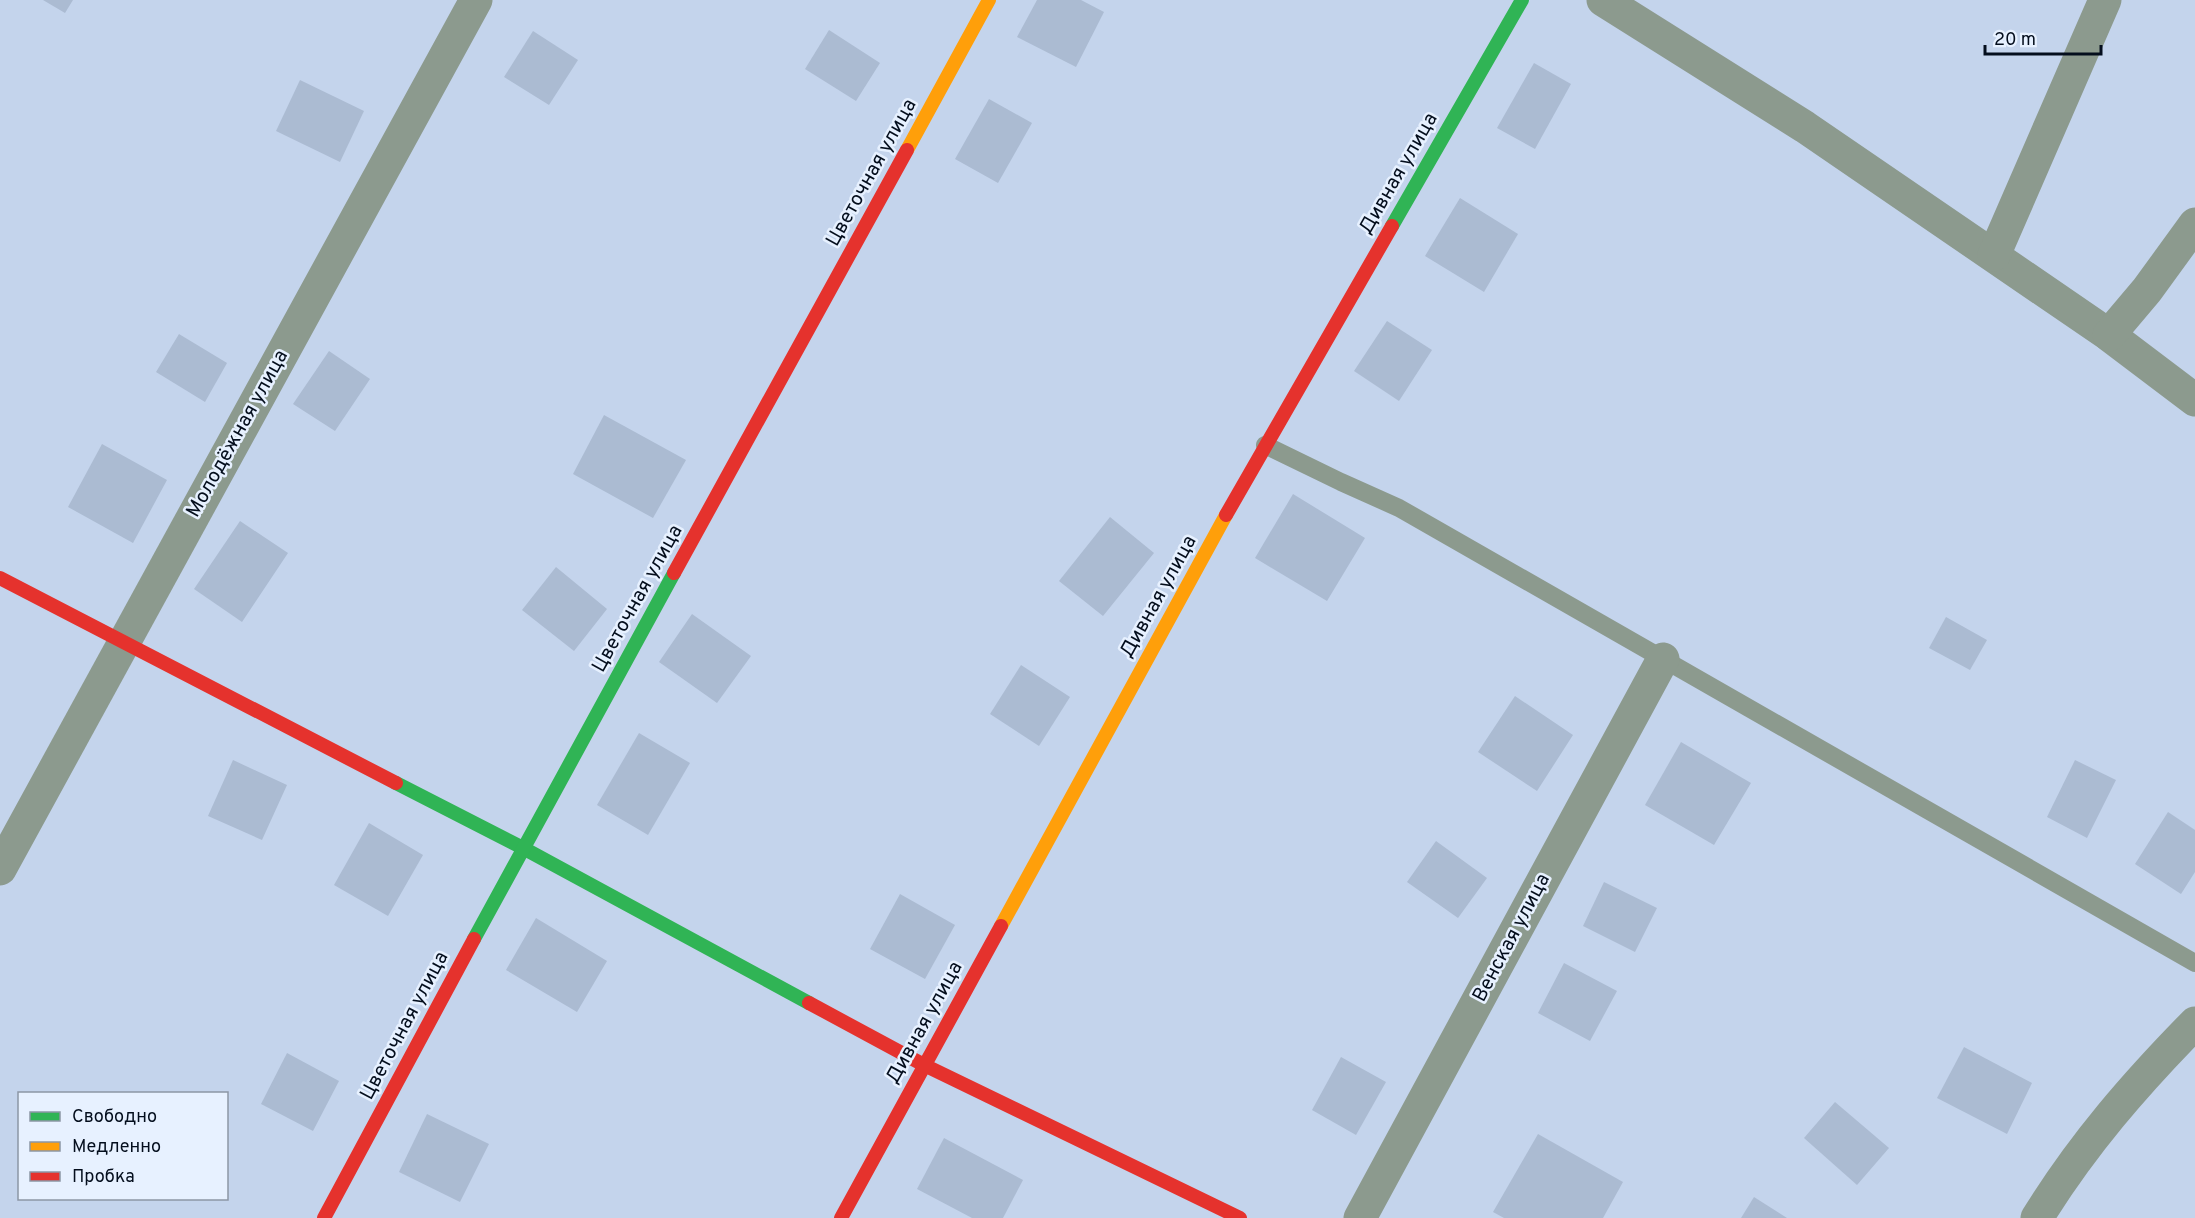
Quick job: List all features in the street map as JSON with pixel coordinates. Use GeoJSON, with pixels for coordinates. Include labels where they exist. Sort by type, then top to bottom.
{"type":"FeatureCollection","features":[{"type":"Feature","properties":{"kind":"street","name":"Молодёжная улица"},"geometry":{"type":"LineString","coordinates":[[0,869],[476,0]]}},
{"type":"Feature","properties":{"kind":"street","name":"Цветочная улица"},"geometry":{"type":"LineString","coordinates":[[324,1218],[523,848],[989,0]]}},
{"type":"Feature","properties":{"kind":"street","name":"Дивная улица"},"geometry":{"type":"LineString","coordinates":[[841,1218],[1265,445],[1522,0]]}},
{"type":"Feature","properties":{"kind":"street"},"geometry":{"type":"LineString","coordinates":[[1603,0],[1806,127],[2109,335],[2195,400]]}},
{"type":"Feature","properties":{"kind":"street"},"geometry":{"type":"LineString","coordinates":[[1994,255],[2105,0]]}},
{"type":"Feature","properties":{"kind":"street"},"geometry":{"type":"LineString","coordinates":[[2109,335],[2147,290],[2195,224]]}},
{"type":"Feature","properties":{"kind":"street"},"geometry":{"type":"LineString","coordinates":[[0,578],[523,848],[924,1065],[1240,1218]]}},
{"type":"Feature","properties":{"kind":"street","name":"Венская улица"},"geometry":{"type":"LineString","coordinates":[[1360,1218],[1663,659]]}},
{"type":"Feature","properties":{"kind":"street"},"geometry":{"type":"LineString","coordinates":[[2037,1218],[2058,1183],[2113,1111],[2195,1023]]}},
{"type":"Feature","properties":{"kind":"lane"},"geometry":{"type":"LineString","coordinates":[[1265,445],[1341,483],[1400,508],[2195,963]]}},
{"type":"Feature","properties":{"kind":"building"},"geometry":{"type":"Polygon","coordinates":[[[43,0],[73,0],[65,13],[43,0]]]}},
{"type":"Feature","properties":{"kind":"building"},"geometry":{"type":"Polygon","coordinates":[[[1037,0],[1081,0],[1104,12],[1076,67],[1017,37],[1037,0]]]}},
{"type":"Feature","properties":{"kind":"building"},"geometry":{"type":"Polygon","coordinates":[[[829,30],[880,63],[856,101],[805,69],[829,30]]]}},
{"type":"Feature","properties":{"kind":"building"},"geometry":{"type":"Polygon","coordinates":[[[533,31],[578,60],[549,105],[504,77],[533,31]]]}},
{"type":"Feature","properties":{"kind":"building"},"geometry":{"type":"Polygon","coordinates":[[[1534,63],[1571,84],[1535,149],[1497,128],[1534,63]]]}},
{"type":"Feature","properties":{"kind":"building"},"geometry":{"type":"Polygon","coordinates":[[[300,80],[364,111],[340,162],[276,131],[300,80]]]}},
{"type":"Feature","properties":{"kind":"building"},"geometry":{"type":"Polygon","coordinates":[[[989,99],[1032,123],[998,183],[955,159],[989,99]]]}},
{"type":"Feature","properties":{"kind":"building"},"geometry":{"type":"Polygon","coordinates":[[[1460,198],[1518,234],[1484,292],[1425,256],[1460,198]]]}},
{"type":"Feature","properties":{"kind":"building"},"geometry":{"type":"Polygon","coordinates":[[[1387,321],[1432,350],[1399,401],[1354,371],[1387,321]]]}},
{"type":"Feature","properties":{"kind":"building"},"geometry":{"type":"Polygon","coordinates":[[[179,334],[227,363],[205,402],[156,372],[179,334]]]}},
{"type":"Feature","properties":{"kind":"building"},"geometry":{"type":"Polygon","coordinates":[[[329,351],[370,379],[335,431],[293,404],[329,351]]]}},
{"type":"Feature","properties":{"kind":"building"},"geometry":{"type":"Polygon","coordinates":[[[604,415],[686,460],[653,518],[573,474],[604,415]]]}},
{"type":"Feature","properties":{"kind":"building"},"geometry":{"type":"Polygon","coordinates":[[[102,444],[167,480],[133,543],[68,507],[102,444]]]}},
{"type":"Feature","properties":{"kind":"building"},"geometry":{"type":"Polygon","coordinates":[[[1293,494],[1365,538],[1327,601],[1255,558],[1293,494]]]}},
{"type":"Feature","properties":{"kind":"building"},"geometry":{"type":"Polygon","coordinates":[[[1110,517],[1154,553],[1103,616],[1059,581],[1110,517]]]}},
{"type":"Feature","properties":{"kind":"building"},"geometry":{"type":"Polygon","coordinates":[[[240,521],[288,553],[242,622],[194,589],[240,521]]]}},
{"type":"Feature","properties":{"kind":"building"},"geometry":{"type":"Polygon","coordinates":[[[556,567],[607,609],[574,651],[522,610],[556,567]]]}},
{"type":"Feature","properties":{"kind":"building"},"geometry":{"type":"Polygon","coordinates":[[[692,614],[751,656],[717,703],[659,662],[692,614]]]}},
{"type":"Feature","properties":{"kind":"building"},"geometry":{"type":"Polygon","coordinates":[[[1946,617],[1987,640],[1970,670],[1929,648],[1946,617]]]}},
{"type":"Feature","properties":{"kind":"building"},"geometry":{"type":"Polygon","coordinates":[[[1021,665],[1070,697],[1039,746],[990,714],[1021,665]]]}},
{"type":"Feature","properties":{"kind":"building"},"geometry":{"type":"Polygon","coordinates":[[[1515,696],[1573,735],[1537,791],[1478,752],[1515,696]]]}},
{"type":"Feature","properties":{"kind":"building"},"geometry":{"type":"Polygon","coordinates":[[[639,733],[690,763],[648,835],[597,805],[639,733]]]}},
{"type":"Feature","properties":{"kind":"building"},"geometry":{"type":"Polygon","coordinates":[[[1681,742],[1751,783],[1714,845],[1645,805],[1681,742]]]}},
{"type":"Feature","properties":{"kind":"building"},"geometry":{"type":"Polygon","coordinates":[[[233,760],[287,785],[262,840],[208,816],[233,760]]]}},
{"type":"Feature","properties":{"kind":"building"},"geometry":{"type":"Polygon","coordinates":[[[2075,760],[2116,780],[2087,838],[2047,817],[2075,760]]]}},
{"type":"Feature","properties":{"kind":"building"},"geometry":{"type":"Polygon","coordinates":[[[2168,812],[2195,830],[2195,872],[2181,894],[2135,864],[2168,812]]]}},
{"type":"Feature","properties":{"kind":"building"},"geometry":{"type":"Polygon","coordinates":[[[369,823],[423,855],[388,916],[334,885],[369,823]]]}},
{"type":"Feature","properties":{"kind":"building"},"geometry":{"type":"Polygon","coordinates":[[[1436,841],[1487,878],[1458,918],[1407,882],[1436,841]]]}},
{"type":"Feature","properties":{"kind":"building"},"geometry":{"type":"Polygon","coordinates":[[[1604,882],[1657,908],[1635,952],[1583,926],[1604,882]]]}},
{"type":"Feature","properties":{"kind":"building"},"geometry":{"type":"Polygon","coordinates":[[[900,894],[955,925],[925,979],[870,949],[900,894]]]}},
{"type":"Feature","properties":{"kind":"building"},"geometry":{"type":"Polygon","coordinates":[[[536,918],[607,961],[577,1012],[506,970],[536,918]]]}},
{"type":"Feature","properties":{"kind":"building"},"geometry":{"type":"Polygon","coordinates":[[[1564,963],[1617,991],[1590,1041],[1538,1013],[1564,963]]]}},
{"type":"Feature","properties":{"kind":"building"},"geometry":{"type":"Polygon","coordinates":[[[1964,1047],[2032,1083],[2007,1134],[1937,1098],[1964,1047]]]}},
{"type":"Feature","properties":{"kind":"building"},"geometry":{"type":"Polygon","coordinates":[[[287,1053],[339,1081],[313,1131],[261,1104],[287,1053]]]}},
{"type":"Feature","properties":{"kind":"building"},"geometry":{"type":"Polygon","coordinates":[[[1341,1057],[1386,1082],[1356,1135],[1312,1110],[1341,1057]]]}},
{"type":"Feature","properties":{"kind":"building"},"geometry":{"type":"Polygon","coordinates":[[[1835,1102],[1889,1148],[1857,1185],[1804,1138],[1835,1102]]]}},
{"type":"Feature","properties":{"kind":"building"},"geometry":{"type":"Polygon","coordinates":[[[427,1114],[489,1144],[460,1202],[399,1172],[427,1114]]]}},
{"type":"Feature","properties":{"kind":"building"},"geometry":{"type":"Polygon","coordinates":[[[1538,1134],[1623,1182],[1603,1218],[1504,1218],[1493,1212],[1538,1134]]]}},
{"type":"Feature","properties":{"kind":"building"},"geometry":{"type":"Polygon","coordinates":[[[944,1138],[1023,1180],[1003,1218],[972,1218],[917,1189],[944,1138]]]}},
{"type":"Feature","properties":{"kind":"building"},"geometry":{"type":"Polygon","coordinates":[[[1754,1197],[1787,1218],[1741,1218],[1754,1197]]]}},
{"type":"Feature","properties":{"kind":"traffic: fast"},"geometry":{"type":"LineString","coordinates":[[1392,226],[1522,0]]}},
{"type":"Feature","properties":{"kind":"traffic: fast"},"geometry":{"type":"LineString","coordinates":[[474,939],[674,573]]}},
{"type":"Feature","properties":{"kind":"traffic: fast"},"geometry":{"type":"LineString","coordinates":[[396,783],[523,848],[809,1003]]}},
{"type":"Feature","properties":{"kind":"traffic: slow"},"geometry":{"type":"LineString","coordinates":[[907,150],[989,0]]}},
{"type":"Feature","properties":{"kind":"traffic: slow"},"geometry":{"type":"LineString","coordinates":[[1001,926],[1226,515]]}},
{"type":"Feature","properties":{"kind":"traffic: jam"},"geometry":{"type":"LineString","coordinates":[[674,573],[907,150]]}},
{"type":"Feature","properties":{"kind":"traffic: jam"},"geometry":{"type":"LineString","coordinates":[[1226,515],[1392,226]]}},
{"type":"Feature","properties":{"kind":"traffic: jam"},"geometry":{"type":"LineString","coordinates":[[0,578],[396,783]]}},
{"type":"Feature","properties":{"kind":"traffic: jam"},"geometry":{"type":"LineString","coordinates":[[841,1218],[1001,926]]}},
{"type":"Feature","properties":{"kind":"traffic: jam"},"geometry":{"type":"LineString","coordinates":[[324,1218],[474,939]]}},
{"type":"Feature","properties":{"kind":"traffic: jam"},"geometry":{"type":"LineString","coordinates":[[809,1003],[924,1065],[1240,1218]]}}]}
